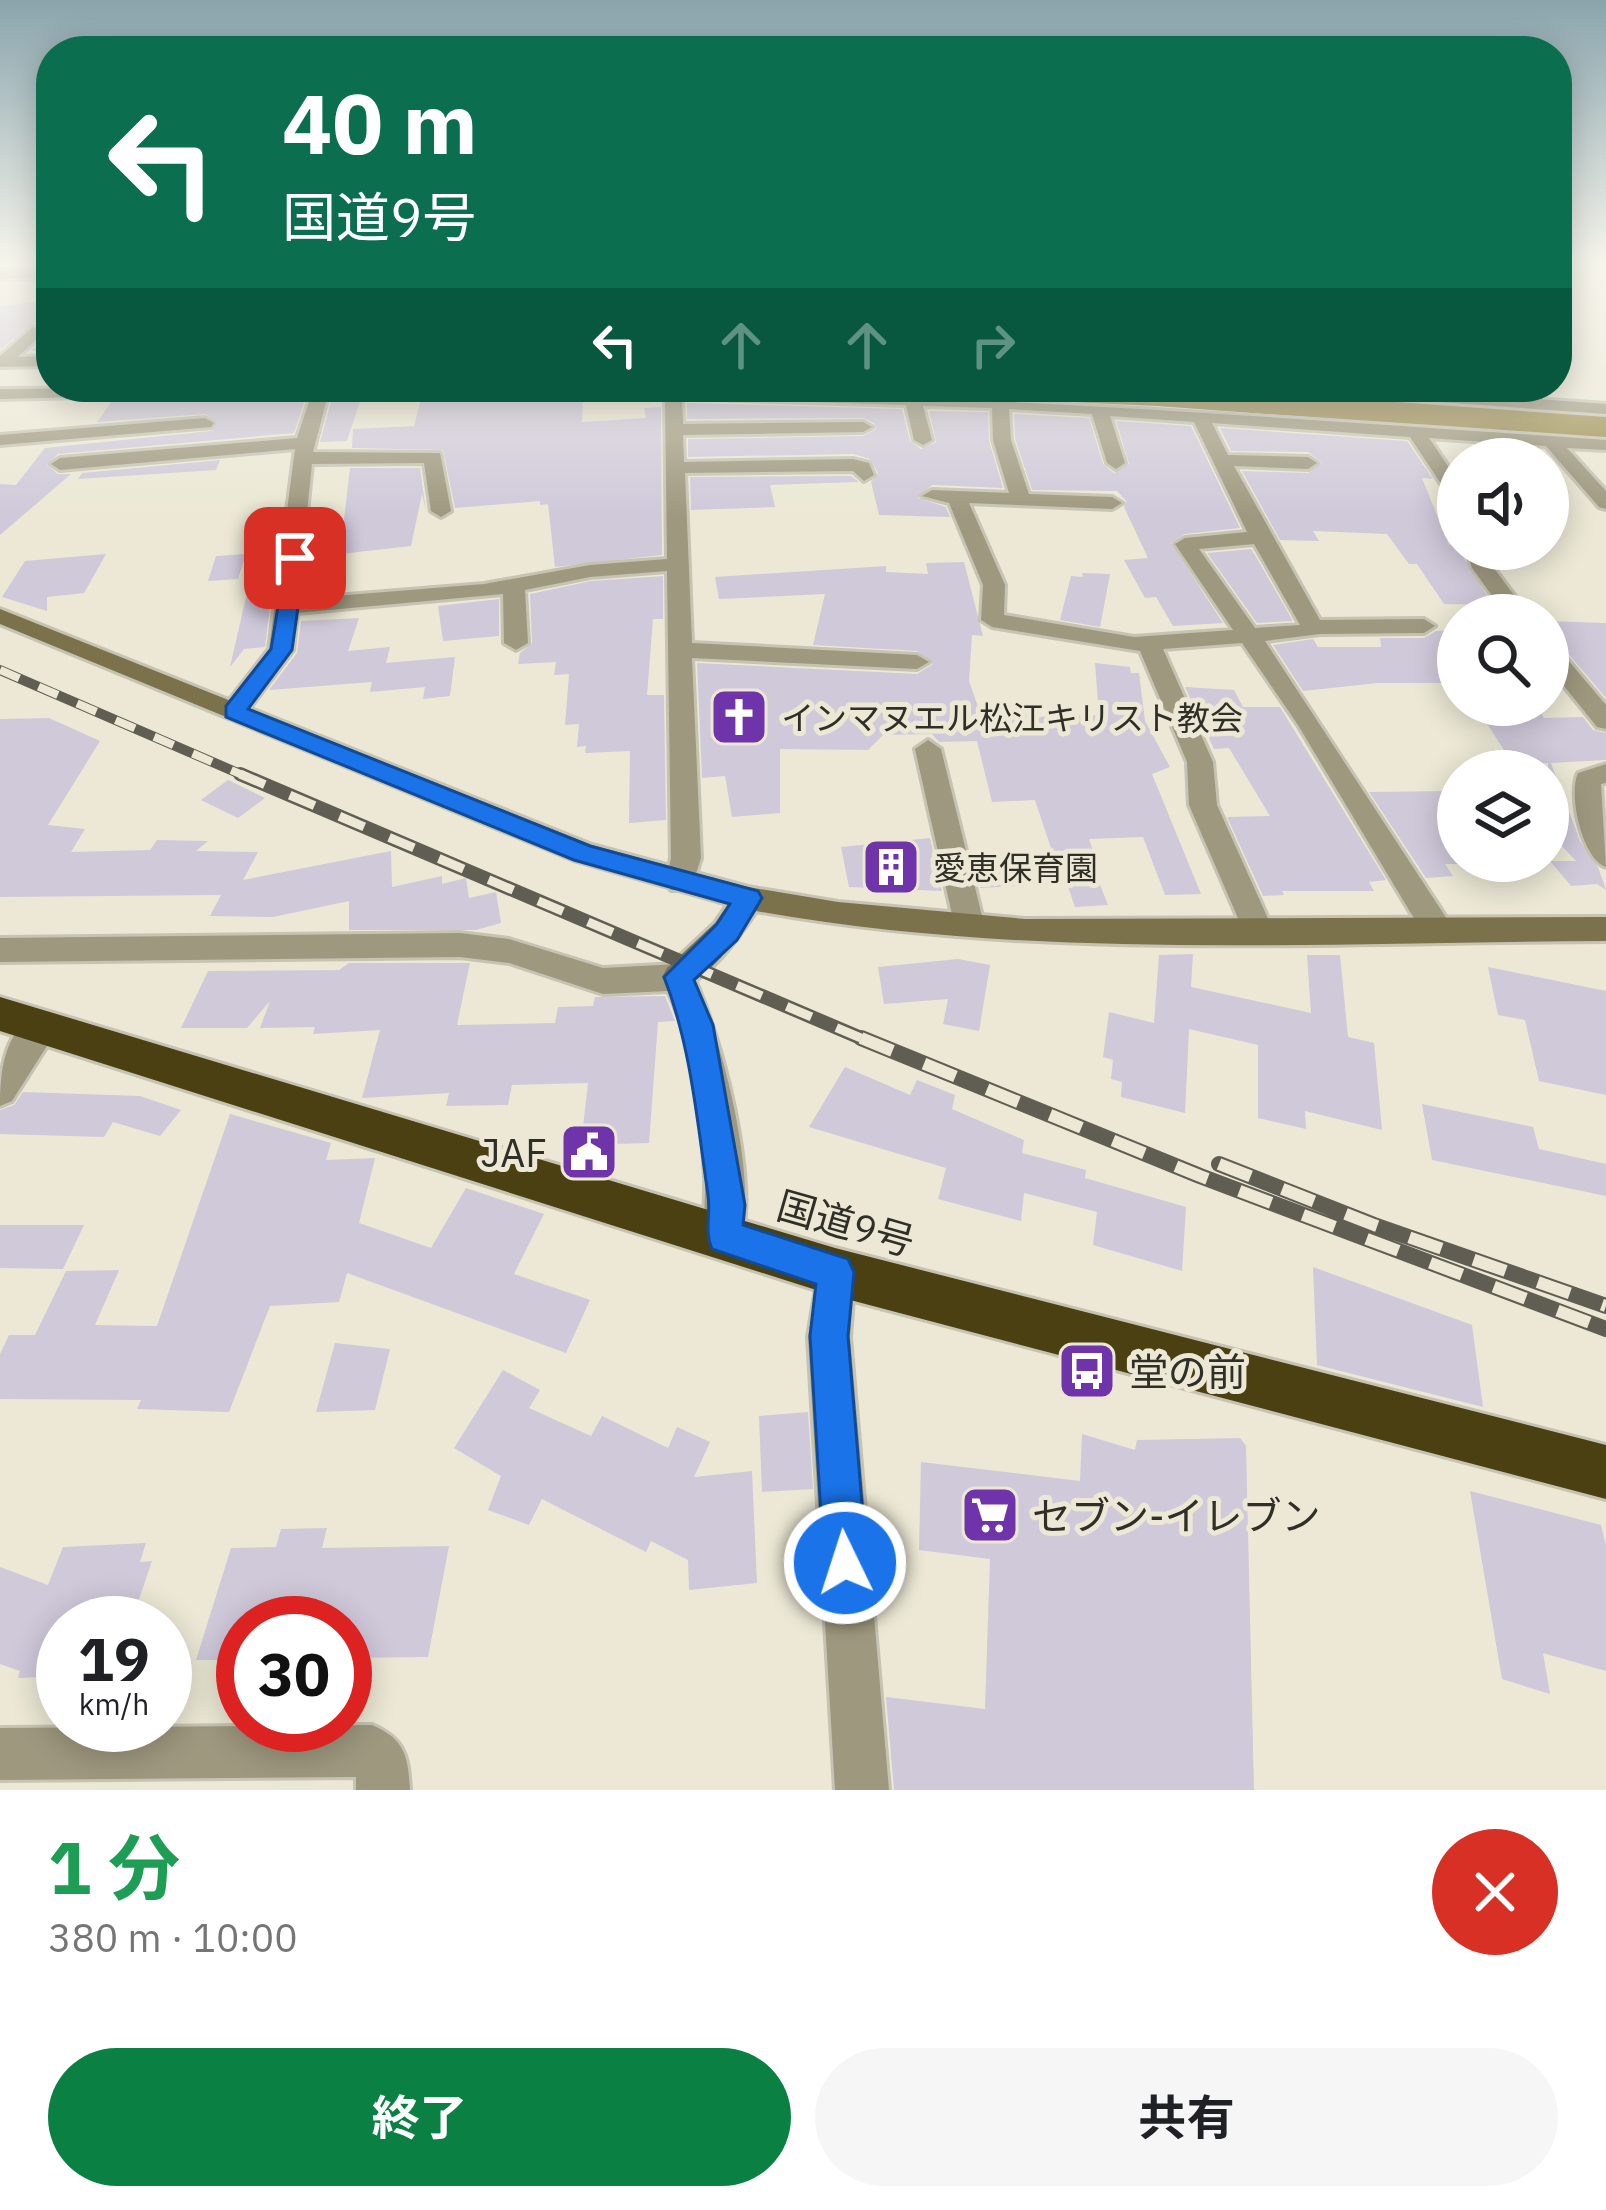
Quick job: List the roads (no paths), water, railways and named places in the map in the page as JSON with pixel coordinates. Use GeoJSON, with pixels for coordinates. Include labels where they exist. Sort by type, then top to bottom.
{"type":"FeatureCollection","features":[{"type":"Feature","properties":{"kind":"highway","name":"国道9号"},"geometry":{"type":"LineString","coordinates":[[21,1020],[836,1272],[1606,1472]]}},
{"type":"Feature","properties":{"kind":"street"},"geometry":{"type":"LineString","coordinates":[[1,362],[36,361]]}},
{"type":"Feature","properties":{"kind":"street"},"geometry":{"type":"LineString","coordinates":[[0,394],[36,393]]}},
{"type":"Feature","properties":{"kind":"street"},"geometry":{"type":"LineString","coordinates":[[86,430],[103,402]]}},
{"type":"Feature","properties":{"kind":"street"},"geometry":{"type":"LineString","coordinates":[[234,712],[281,650],[305,450],[318,402]]}},
{"type":"Feature","properties":{"kind":"street"},"geometry":{"type":"LineString","coordinates":[[673,402],[686,858],[681,882]]}},
{"type":"Feature","properties":{"kind":"street"},"geometry":{"type":"LineString","coordinates":[[914,402],[923,440]]}},
{"type":"Feature","properties":{"kind":"street"},"geometry":{"type":"LineString","coordinates":[[983,402],[1525,438]]}},
{"type":"Feature","properties":{"kind":"street"},"geometry":{"type":"LineString","coordinates":[[1523,402],[1606,409]]}},
{"type":"Feature","properties":{"kind":"street"},"geometry":{"type":"LineString","coordinates":[[1000,403],[1006,458],[1021,499]]}},
{"type":"Feature","properties":{"kind":"street"},"geometry":{"type":"LineString","coordinates":[[1099,408],[1116,463]]}},
{"type":"Feature","properties":{"kind":"street"},"geometry":{"type":"LineString","coordinates":[[1199,414],[1260,537],[1313,627]]}},
{"type":"Feature","properties":{"kind":"street"},"geometry":{"type":"LineString","coordinates":[[0,440],[205,423]]}},
{"type":"Feature","properties":{"kind":"street"},"geometry":{"type":"LineString","coordinates":[[673,430],[862,427]]}},
{"type":"Feature","properties":{"kind":"street"},"geometry":{"type":"LineString","coordinates":[[1414,429],[1437,464]]}},
{"type":"Feature","properties":{"kind":"street"},"geometry":{"type":"LineString","coordinates":[[1569,442],[1606,445]]}},
{"type":"Feature","properties":{"kind":"street"},"geometry":{"type":"LineString","coordinates":[[60,464],[305,450],[434,457],[441,511]]}},
{"type":"Feature","properties":{"kind":"street"},"geometry":{"type":"LineString","coordinates":[[1221,460],[1308,463]]}},
{"type":"Feature","properties":{"kind":"street"},"geometry":{"type":"LineString","coordinates":[[1569,461],[1606,502]]}},
{"type":"Feature","properties":{"kind":"street"},"geometry":{"type":"LineString","coordinates":[[674,468],[854,465],[862,467],[864,476]]}},
{"type":"Feature","properties":{"kind":"street"},"geometry":{"type":"LineString","coordinates":[[932,496],[1112,503]]}},
{"type":"Feature","properties":{"kind":"street"},"geometry":{"type":"LineString","coordinates":[[956,497],[994,585],[992,620],[1149,644],[1313,627],[1424,626]]}},
{"type":"Feature","properties":{"kind":"street"},"geometry":{"type":"LineString","coordinates":[[1260,537],[1185,544],[1250,636],[1438,931]]}},
{"type":"Feature","properties":{"kind":"street"},"geometry":{"type":"LineString","coordinates":[[289,607],[680,564]]}},
{"type":"Feature","properties":{"kind":"street"},"geometry":{"type":"LineString","coordinates":[[514,585],[516,644]]}},
{"type":"Feature","properties":{"kind":"street"},"geometry":{"type":"LineString","coordinates":[[0,616],[584,853],[748,898],[970,928],[1606,929]]}},
{"type":"Feature","properties":{"kind":"street"},"geometry":{"type":"LineString","coordinates":[[1149,644],[1200,762],[1203,805],[1258,932]]}},
{"type":"Feature","properties":{"kind":"street"},"geometry":{"type":"LineString","coordinates":[[682,650],[917,662]]}},
{"type":"Feature","properties":{"kind":"street"},"geometry":{"type":"LineString","coordinates":[[1569,677],[1606,721]]}},
{"type":"Feature","properties":{"kind":"street"},"geometry":{"type":"LineString","coordinates":[[928,749],[970,928]]}},
{"type":"Feature","properties":{"kind":"street"},"geometry":{"type":"LineString","coordinates":[[1606,773],[1588,779],[1585,795],[1606,856]]}},
{"type":"Feature","properties":{"kind":"street"},"geometry":{"type":"LineString","coordinates":[[0,950],[460,945],[509,951],[603,981],[640,983],[678,977],[727,932],[748,898]]}},
{"type":"Feature","properties":{"kind":"street"},"geometry":{"type":"LineString","coordinates":[[678,977],[698,1025],[727,1205],[724,1237]]}},
{"type":"Feature","properties":{"kind":"street"},"geometry":{"type":"LineString","coordinates":[[0,1090],[21,1020]]}},
{"type":"Feature","properties":{"kind":"street"},"geometry":{"type":"LineString","coordinates":[[836,1272],[829,1336],[862,1790]]}},
{"type":"Feature","properties":{"kind":"street"},"geometry":{"type":"LineString","coordinates":[[0,1754],[372,1750],[382,1759],[383,1790]]}},
{"type":"Feature","properties":{"kind":"railway"},"geometry":{"type":"LineString","coordinates":[[0,670],[244,776]]}},
{"type":"Feature","properties":{"kind":"railway"},"geometry":{"type":"LineString","coordinates":[[240,774],[244,776]]}},
{"type":"Feature","properties":{"kind":"railway"},"geometry":{"type":"LineString","coordinates":[[244,776],[868,1041]]}},
{"type":"Feature","properties":{"kind":"railway"},"geometry":{"type":"LineString","coordinates":[[861,1038],[1200,1176],[1606,1329]]}},
{"type":"Feature","properties":{"kind":"railway"},"geometry":{"type":"LineString","coordinates":[[1219,1164],[1374,1225],[1606,1306]]}},
{"type":"Feature","properties":{"kind":"place","name":"インマヌエル松江キリスト教会"},"geometry":{"type":"Point","coordinates":[739,717]}},
{"type":"Feature","properties":{"kind":"place","name":"愛恵保育園"},"geometry":{"type":"Point","coordinates":[891,867]}},
{"type":"Feature","properties":{"kind":"place","name":"JAF"},"geometry":{"type":"Point","coordinates":[589,1152]}},
{"type":"Feature","properties":{"kind":"place","name":"堂の前"},"geometry":{"type":"Point","coordinates":[1087,1371]}},
{"type":"Feature","properties":{"kind":"place","name":"セブン-イレブン"},"geometry":{"type":"Point","coordinates":[990,1515]}}]}
